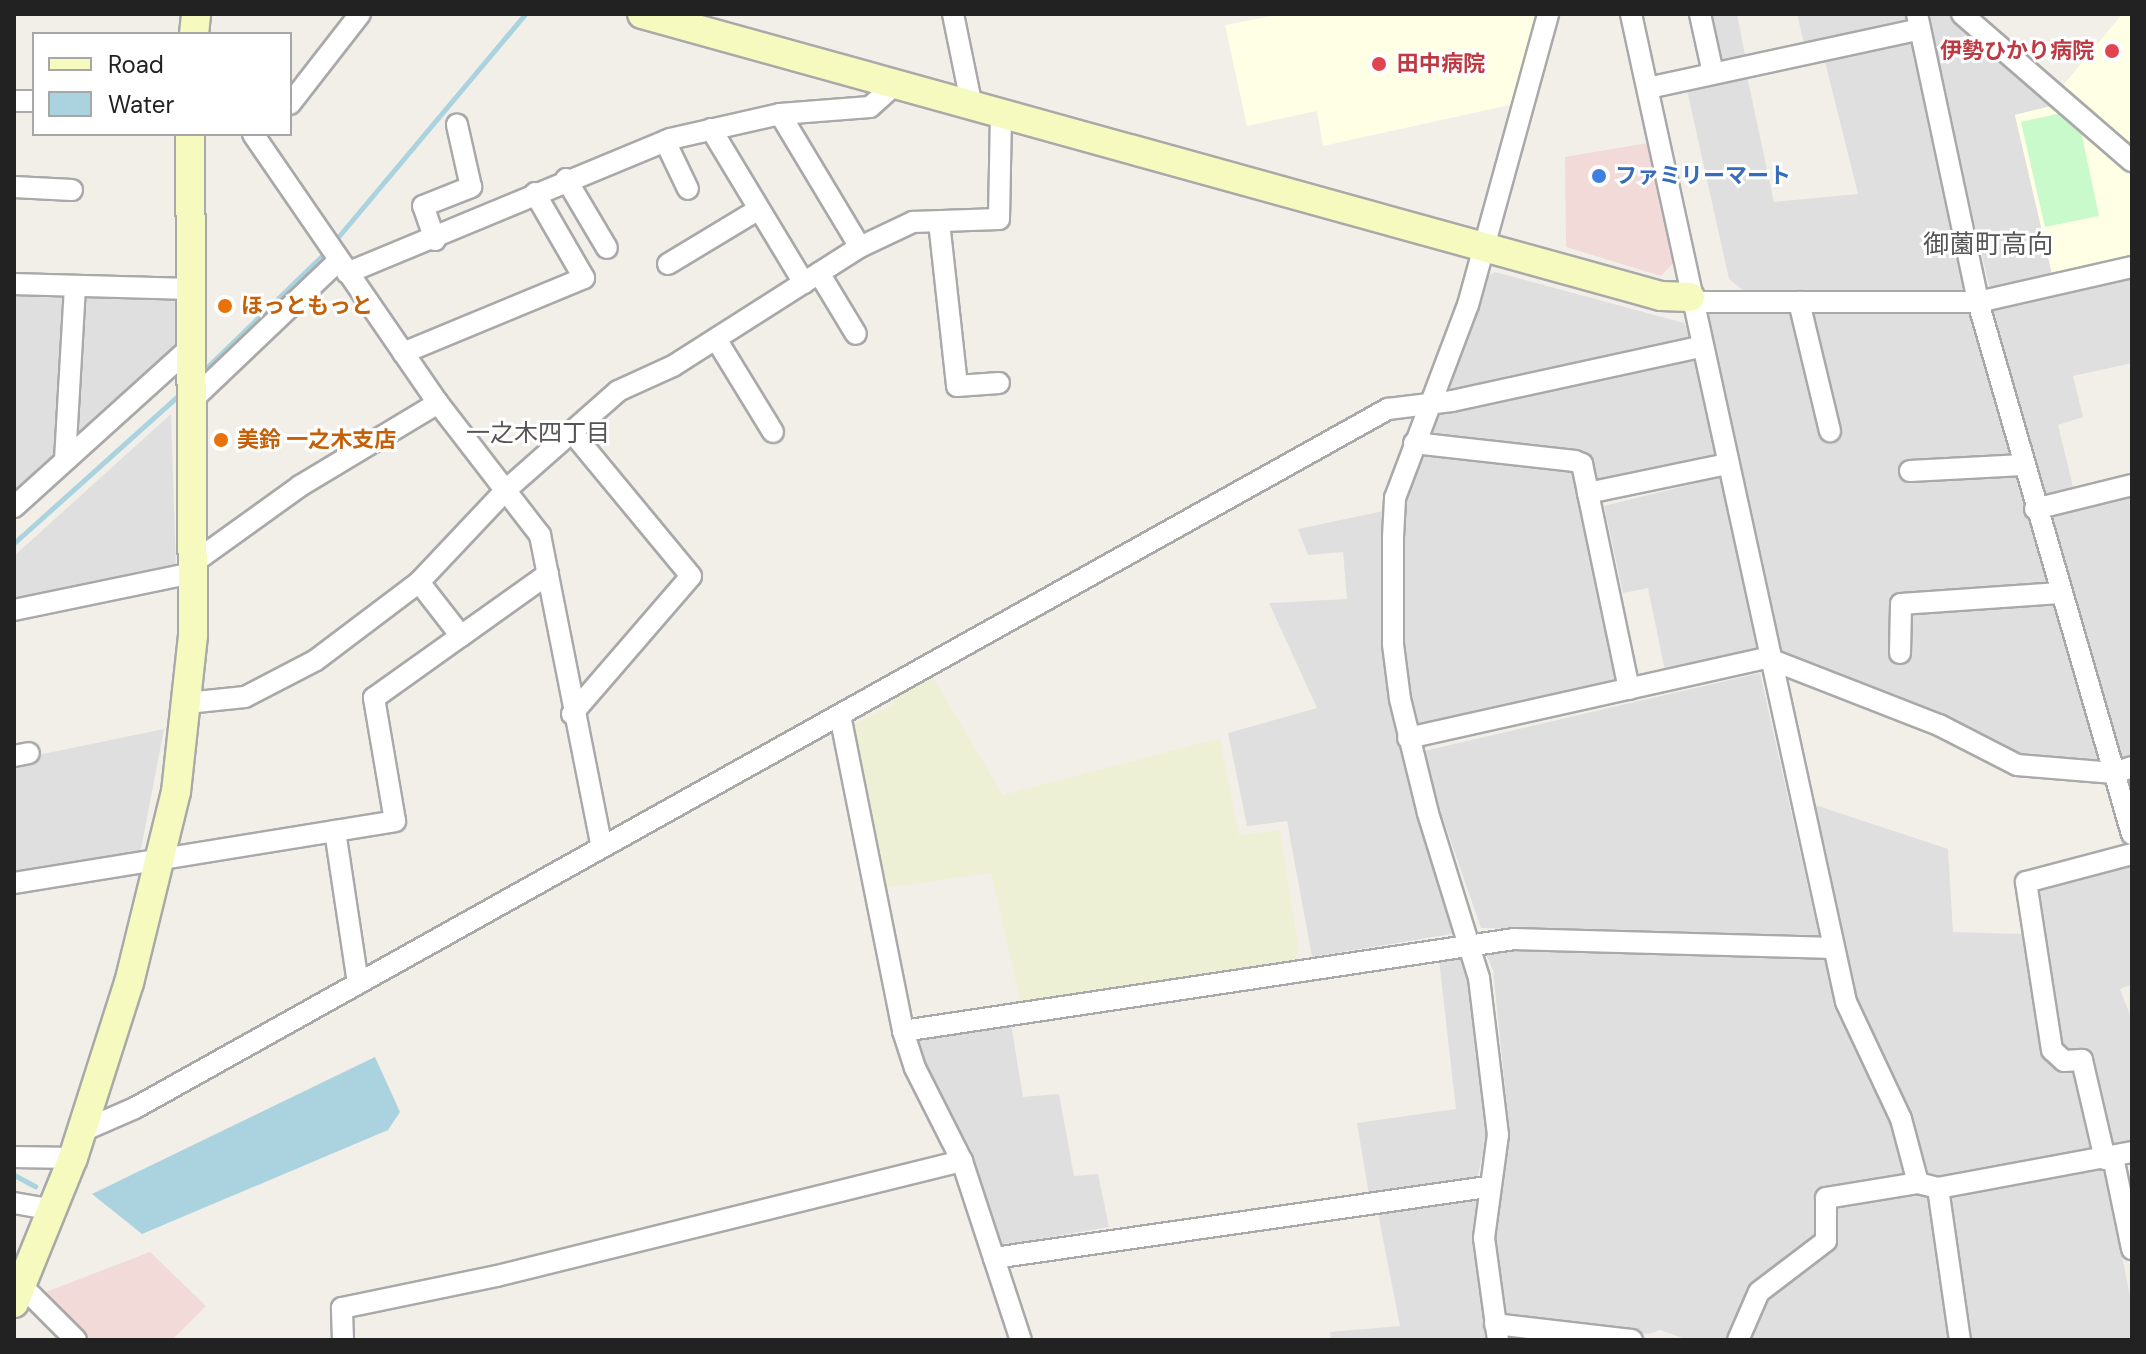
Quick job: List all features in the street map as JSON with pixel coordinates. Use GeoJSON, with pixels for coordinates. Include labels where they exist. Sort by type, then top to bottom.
{"type":"FeatureCollection","features":[{"type":"Feature","properties":{"kind":"street"},"geometry":{"type":"LineString","coordinates":[[292,101],[360,14]]}},
{"type":"Feature","properties":{"kind":"street"},"geometry":{"type":"LineString","coordinates":[[953,14],[971,102]]}},
{"type":"Feature","properties":{"kind":"street"},"geometry":{"type":"LineString","coordinates":[[1548,14],[1485,245],[1395,498],[1393,644],[1408,738],[1471,944],[1498,1135],[1487,1187],[1484,1238],[1497,1332],[1632,1340]]}},
{"type":"Feature","properties":{"kind":"street"},"geometry":{"type":"LineString","coordinates":[[1631,14],[1691,300],[1718,467],[1767,658],[1846,1002],[1901,1119],[1918,1183]]}},
{"type":"Feature","properties":{"kind":"street"},"geometry":{"type":"LineString","coordinates":[[1700,14],[1713,73]]}},
{"type":"Feature","properties":{"kind":"street"},"geometry":{"type":"LineString","coordinates":[[1962,14],[2132,161]]}},
{"type":"Feature","properties":{"kind":"street"},"geometry":{"type":"LineString","coordinates":[[660,16],[1661,296],[1691,300],[1978,302],[2132,267]]}},
{"type":"Feature","properties":{"kind":"street"},"geometry":{"type":"LineString","coordinates":[[1648,88],[1918,22],[1978,302],[2060,593],[2123,770],[2132,834]]}},
{"type":"Feature","properties":{"kind":"street"},"geometry":{"type":"LineString","coordinates":[[191,400],[337,255],[435,240],[566,179],[665,141],[780,114],[870,107],[897,83]]}},
{"type":"Feature","properties":{"kind":"street"},"geometry":{"type":"LineString","coordinates":[[187,703],[245,697],[281,682],[419,582],[507,489],[618,391],[673,366],[860,247],[903,225],[999,219],[1001,111]]}},
{"type":"Feature","properties":{"kind":"street"},"geometry":{"type":"LineString","coordinates":[[780,114],[860,247]]}},
{"type":"Feature","properties":{"kind":"street"},"geometry":{"type":"LineString","coordinates":[[435,240],[423,206],[471,187],[457,125]]}},
{"type":"Feature","properties":{"kind":"street"},"geometry":{"type":"LineString","coordinates":[[711,129],[759,209],[856,334]]}},
{"type":"Feature","properties":{"kind":"street"},"geometry":{"type":"LineString","coordinates":[[76,1340],[18,1294],[76,1145],[163,859],[187,703],[192,568],[190,136]]}},
{"type":"Feature","properties":{"kind":"street"},"geometry":{"type":"LineString","coordinates":[[259,137],[438,403],[540,535],[572,714],[602,847]]}},
{"type":"Feature","properties":{"kind":"street"},"geometry":{"type":"LineString","coordinates":[[665,141],[688,189]]}},
{"type":"Feature","properties":{"kind":"street"},"geometry":{"type":"LineString","coordinates":[[566,179],[607,248]]}},
{"type":"Feature","properties":{"kind":"street"},"geometry":{"type":"LineString","coordinates":[[14,187],[72,190]]}},
{"type":"Feature","properties":{"kind":"street"},"geometry":{"type":"LineString","coordinates":[[403,353],[584,278],[535,193]]}},
{"type":"Feature","properties":{"kind":"street"},"geometry":{"type":"LineString","coordinates":[[668,264],[759,209]]}},
{"type":"Feature","properties":{"kind":"street"},"geometry":{"type":"LineString","coordinates":[[939,222],[957,386],[999,383]]}},
{"type":"Feature","properties":{"kind":"street"},"geometry":{"type":"LineString","coordinates":[[14,284],[190,289]]}},
{"type":"Feature","properties":{"kind":"street"},"geometry":{"type":"LineString","coordinates":[[65,460],[75,286]]}},
{"type":"Feature","properties":{"kind":"street"},"geometry":{"type":"LineString","coordinates":[[1799,302],[1830,431]]}},
{"type":"Feature","properties":{"kind":"street"},"geometry":{"type":"LineString","coordinates":[[716,339],[773,432]]}},
{"type":"Feature","properties":{"kind":"street"},"geometry":{"type":"LineString","coordinates":[[14,1157],[76,1145],[135,1108],[1388,409],[1431,400],[1452,401],[1700,347]]}},
{"type":"Feature","properties":{"kind":"street"},"geometry":{"type":"LineString","coordinates":[[17,499],[191,356]]}},
{"type":"Feature","properties":{"kind":"street"},"geometry":{"type":"LineString","coordinates":[[14,610],[192,568],[300,486],[438,403]]}},
{"type":"Feature","properties":{"kind":"street"},"geometry":{"type":"LineString","coordinates":[[572,432],[691,576],[572,714]]}},
{"type":"Feature","properties":{"kind":"street"},"geometry":{"type":"LineString","coordinates":[[1414,443],[1582,464],[1629,689]]}},
{"type":"Feature","properties":{"kind":"street"},"geometry":{"type":"LineString","coordinates":[[1910,471],[2023,465]]}},
{"type":"Feature","properties":{"kind":"street"},"geometry":{"type":"LineString","coordinates":[[1588,493],[1718,467]]}},
{"type":"Feature","properties":{"kind":"street"},"geometry":{"type":"LineString","coordinates":[[2035,509],[2132,485]]}},
{"type":"Feature","properties":{"kind":"street"},"geometry":{"type":"LineString","coordinates":[[14,883],[395,821],[374,698],[548,574]]}},
{"type":"Feature","properties":{"kind":"street"},"geometry":{"type":"LineString","coordinates":[[419,582],[461,636]]}},
{"type":"Feature","properties":{"kind":"street"},"geometry":{"type":"LineString","coordinates":[[1900,653],[1901,604],[2060,593]]}},
{"type":"Feature","properties":{"kind":"street"},"geometry":{"type":"LineString","coordinates":[[1408,738],[1767,658],[1939,725],[2017,765],[2123,770]]}},
{"type":"Feature","properties":{"kind":"street"},"geometry":{"type":"LineString","coordinates":[[840,715],[903,1031],[915,1068],[962,1161],[1021,1340]]}},
{"type":"Feature","properties":{"kind":"street"},"geometry":{"type":"LineString","coordinates":[[335,831],[358,983]]}},
{"type":"Feature","properties":{"kind":"street"},"geometry":{"type":"LineString","coordinates":[[2132,854],[2026,882],[2052,1050],[2064,1061],[2082,1060],[2117,1156],[2132,1253]]}},
{"type":"Feature","properties":{"kind":"street"},"geometry":{"type":"LineString","coordinates":[[903,1031],[1471,944],[1571,938],[1833,948]]}},
{"type":"Feature","properties":{"kind":"street"},"geometry":{"type":"LineString","coordinates":[[1738,1340],[1759,1292],[1826,1241],[1826,1198],[1918,1183],[1938,1188],[2117,1156]]}},
{"type":"Feature","properties":{"kind":"street"},"geometry":{"type":"LineString","coordinates":[[343,1340],[342,1308],[497,1276],[962,1161]]}},
{"type":"Feature","properties":{"kind":"street"},"geometry":{"type":"LineString","coordinates":[[994,1258],[1487,1187]]}},
{"type":"Feature","properties":{"kind":"street"},"geometry":{"type":"LineString","coordinates":[[1938,1188],[1960,1340]]}},
{"type":"Feature","properties":{"kind":"street"},"geometry":{"type":"LineString","coordinates":[[14,1203],[53,1210]]}},
{"type":"Feature","properties":{"kind":"shaded area","name":"田中病院"},"geometry":{"type":"Polygon","coordinates":[[[1282,14],[1538,14],[1514,104],[1323,146],[1317,111],[1247,126],[1225,25],[1282,14]]]}},
{"type":"Feature","properties":{"kind":"shaded area"},"geometry":{"type":"Polygon","coordinates":[[[1705,14],[1737,14],[1746,60],[1721,66],[1705,14]]]}},
{"type":"Feature","properties":{"kind":"shaded area"},"geometry":{"type":"Polygon","coordinates":[[[1797,14],[1911,14],[1914,25],[1805,48],[1797,14]]]}},
{"type":"Feature","properties":{"kind":"shaded area"},"geometry":{"type":"Polygon","coordinates":[[[1925,14],[1960,14],[2060,104],[2015,115],[2053,278],[1990,289],[1925,14]]]}},
{"type":"Feature","properties":{"kind":"shaded area","name":"伊勢ひかり病院"},"geometry":{"type":"Polygon","coordinates":[[[2122,14],[2132,14],[2132,148],[2061,88],[2122,14]]]}},
{"type":"Feature","properties":{"kind":"shaded area"},"geometry":{"type":"Polygon","coordinates":[[[1915,38],[1969,295],[1749,295],[1729,279],[1687,90],[1747,76],[1774,202],[1858,194],[1824,58],[1915,38]]]}},
{"type":"Feature","properties":{"kind":"shaded area"},"geometry":{"type":"Polygon","coordinates":[[[2060,104],[2130,165],[2132,263],[2053,278],[2015,115],[2060,104]]]}},
{"type":"Feature","properties":{"kind":"shaded area"},"geometry":{"type":"Polygon","coordinates":[[[1654,142],[1677,259],[1661,276],[1566,247],[1565,157],[1654,142]]]}},
{"type":"Feature","properties":{"kind":"shaded area"},"geometry":{"type":"Polygon","coordinates":[[[1495,272],[1684,323],[1692,343],[1448,393],[1443,389],[1484,278],[1495,272]]]}},
{"type":"Feature","properties":{"kind":"shaded area"},"geometry":{"type":"Polygon","coordinates":[[[2132,272],[2132,363],[2073,376],[2083,417],[2058,425],[2075,495],[2045,503],[1986,309],[2132,272]]]}},
{"type":"Feature","properties":{"kind":"shaded area"},"geometry":{"type":"Polygon","coordinates":[[[14,294],[175,296],[177,345],[14,494],[14,294]]]}},
{"type":"Feature","properties":{"kind":"shaded area"},"geometry":{"type":"Polygon","coordinates":[[[1701,306],[1967,308],[1973,312],[2103,757],[2097,766],[2019,758],[1778,656],[1701,306]]]}},
{"type":"Feature","properties":{"kind":"shaded area"},"geometry":{"type":"Polygon","coordinates":[[[1697,357],[1718,456],[1598,484],[1590,482],[1583,458],[1428,439],[1436,413],[1697,357]]]}},
{"type":"Feature","properties":{"kind":"shaded area"},"geometry":{"type":"Polygon","coordinates":[[[171,414],[176,568],[14,601],[14,556],[171,414]]]}},
{"type":"Feature","properties":{"kind":"shaded area"},"geometry":{"type":"Polygon","coordinates":[[[1421,449],[1572,464],[1624,681],[1412,728],[1399,643],[1399,513],[1421,449]]]}},
{"type":"Feature","properties":{"kind":"shaded area"},"geometry":{"type":"Polygon","coordinates":[[[1721,477],[1758,656],[1666,676],[1648,588],[1623,593],[1604,506],[1721,477]]]}},
{"type":"Feature","properties":{"kind":"shaded area"},"geometry":{"type":"Polygon","coordinates":[[[2132,490],[2132,760],[2127,761],[2115,753],[2041,513],[2132,490]]]}},
{"type":"Feature","properties":{"kind":"shaded area"},"geometry":{"type":"Polygon","coordinates":[[[1388,510],[1387,643],[1457,933],[1312,957],[1287,821],[1247,826],[1228,733],[1317,708],[1269,603],[1347,599],[1343,552],[1308,555],[1298,529],[1388,510]]]}},
{"type":"Feature","properties":{"kind":"shaded area"},"geometry":{"type":"Polygon","coordinates":[[[1760,673],[1819,936],[1481,928],[1420,752],[1760,673]]]}},
{"type":"Feature","properties":{"kind":"shaded area"},"geometry":{"type":"Polygon","coordinates":[[[932,676],[1003,795],[1220,738],[1239,835],[1280,830],[1299,951],[1291,963],[1022,1008],[991,873],[885,888],[851,725],[893,705],[889,698],[932,676]]]}},
{"type":"Feature","properties":{"kind":"shaded area"},"geometry":{"type":"Polygon","coordinates":[[[164,729],[140,854],[14,875],[14,760],[164,729]]]}},
{"type":"Feature","properties":{"kind":"shaded area"},"geometry":{"type":"Polygon","coordinates":[[[1809,803],[1948,849],[1953,932],[2022,934],[2042,1050],[2056,1068],[2075,1069],[2093,1152],[1926,1178],[1911,1114],[1856,1001],[1809,803]]]}},
{"type":"Feature","properties":{"kind":"shaded area"},"geometry":{"type":"Polygon","coordinates":[[[2131,863],[2132,984],[2120,989],[2132,1020],[2132,1142],[2111,1148],[2089,1053],[2068,1054],[2059,1047],[2035,889],[2131,863]]]}},
{"type":"Feature","properties":{"kind":"shaded area"},"geometry":{"type":"Polygon","coordinates":[[[1561,948],[1827,957],[1834,1007],[1895,1124],[1907,1178],[1818,1188],[1818,1236],[1750,1286],[1728,1340],[1688,1340],[1660,1330],[1649,1334],[1504,1317],[1492,1240],[1496,1194],[1510,1137],[1493,970],[1484,949],[1561,948]]]}},
{"type":"Feature","properties":{"kind":"shaded area"},"geometry":{"type":"Polygon","coordinates":[[[1466,955],[1472,974],[1488,1133],[1477,1178],[1369,1195],[1357,1123],[1456,1109],[1439,960],[1466,955]]]}},
{"type":"Feature","properties":{"kind":"shaded area"},"geometry":{"type":"Polygon","coordinates":[[[1011,1024],[1023,1097],[1059,1094],[1074,1176],[1098,1174],[1109,1227],[999,1246],[972,1151],[922,1062],[918,1039],[1011,1024]]]}},
{"type":"Feature","properties":{"kind":"shaded area"},"geometry":{"type":"Polygon","coordinates":[[[2104,1166],[2132,1306],[2132,1340],[1968,1340],[1948,1194],[2104,1166]]]}},
{"type":"Feature","properties":{"kind":"shaded area"},"geometry":{"type":"Polygon","coordinates":[[[1931,1195],[1951,1340],[1747,1340],[1763,1298],[1835,1247],[1834,1204],[1931,1195]]]}},
{"type":"Feature","properties":{"kind":"shaded area"},"geometry":{"type":"Polygon","coordinates":[[[1477,1196],[1475,1238],[1488,1340],[1331,1340],[1330,1332],[1400,1326],[1377,1208],[1477,1196]]]}},
{"type":"Feature","properties":{"kind":"shaded area"},"geometry":{"type":"Polygon","coordinates":[[[150,1252],[206,1306],[172,1340],[76,1340],[33,1297],[150,1252]]]}},
{"type":"Feature","properties":{"kind":"green space"},"geometry":{"type":"Polygon","coordinates":[[[2061,113],[2081,131],[2099,216],[2045,227],[2021,122],[2061,113]]]}},
{"type":"Feature","properties":{"kind":"water"},"geometry":{"type":"Polygon","coordinates":[[[375,1057],[400,1112],[388,1130],[142,1234],[92,1194],[375,1057]]]}},
{"type":"Feature","properties":{"kind":"waterway"},"geometry":{"type":"LineString","coordinates":[[333,243],[525,14]]}},
{"type":"Feature","properties":{"kind":"waterway"},"geometry":{"type":"LineString","coordinates":[[202,372],[327,251]]}},
{"type":"Feature","properties":{"kind":"waterway"},"geometry":{"type":"LineString","coordinates":[[14,543],[181,393]]}},
{"type":"Feature","properties":{"kind":"waterway"},"geometry":{"type":"LineString","coordinates":[[14,1175],[35,1186]]}},
{"type":"Feature","properties":{"kind":"place","name":"伊勢ひかり病院"},"geometry":{"type":"Point","coordinates":[2112,51]}},
{"type":"Feature","properties":{"kind":"place","name":"田中病院"},"geometry":{"type":"Point","coordinates":[1379,64]}},
{"type":"Feature","properties":{"kind":"place","name":"ファミリーマート"},"geometry":{"type":"Point","coordinates":[1599,176]}},
{"type":"Feature","properties":{"kind":"place","name":"ほっともっと"},"geometry":{"type":"Point","coordinates":[225,306]}},
{"type":"Feature","properties":{"kind":"place","name":"美鈴 一之木支店"},"geometry":{"type":"Point","coordinates":[221,440]}},
{"type":"Feature","properties":{"kind":"district","name":"御薗町高向"},"geometry":{"type":"Point","coordinates":[1988,245]}},
{"type":"Feature","properties":{"kind":"district","name":"一之木四丁目"},"geometry":{"type":"Point","coordinates":[538,433]}}]}
